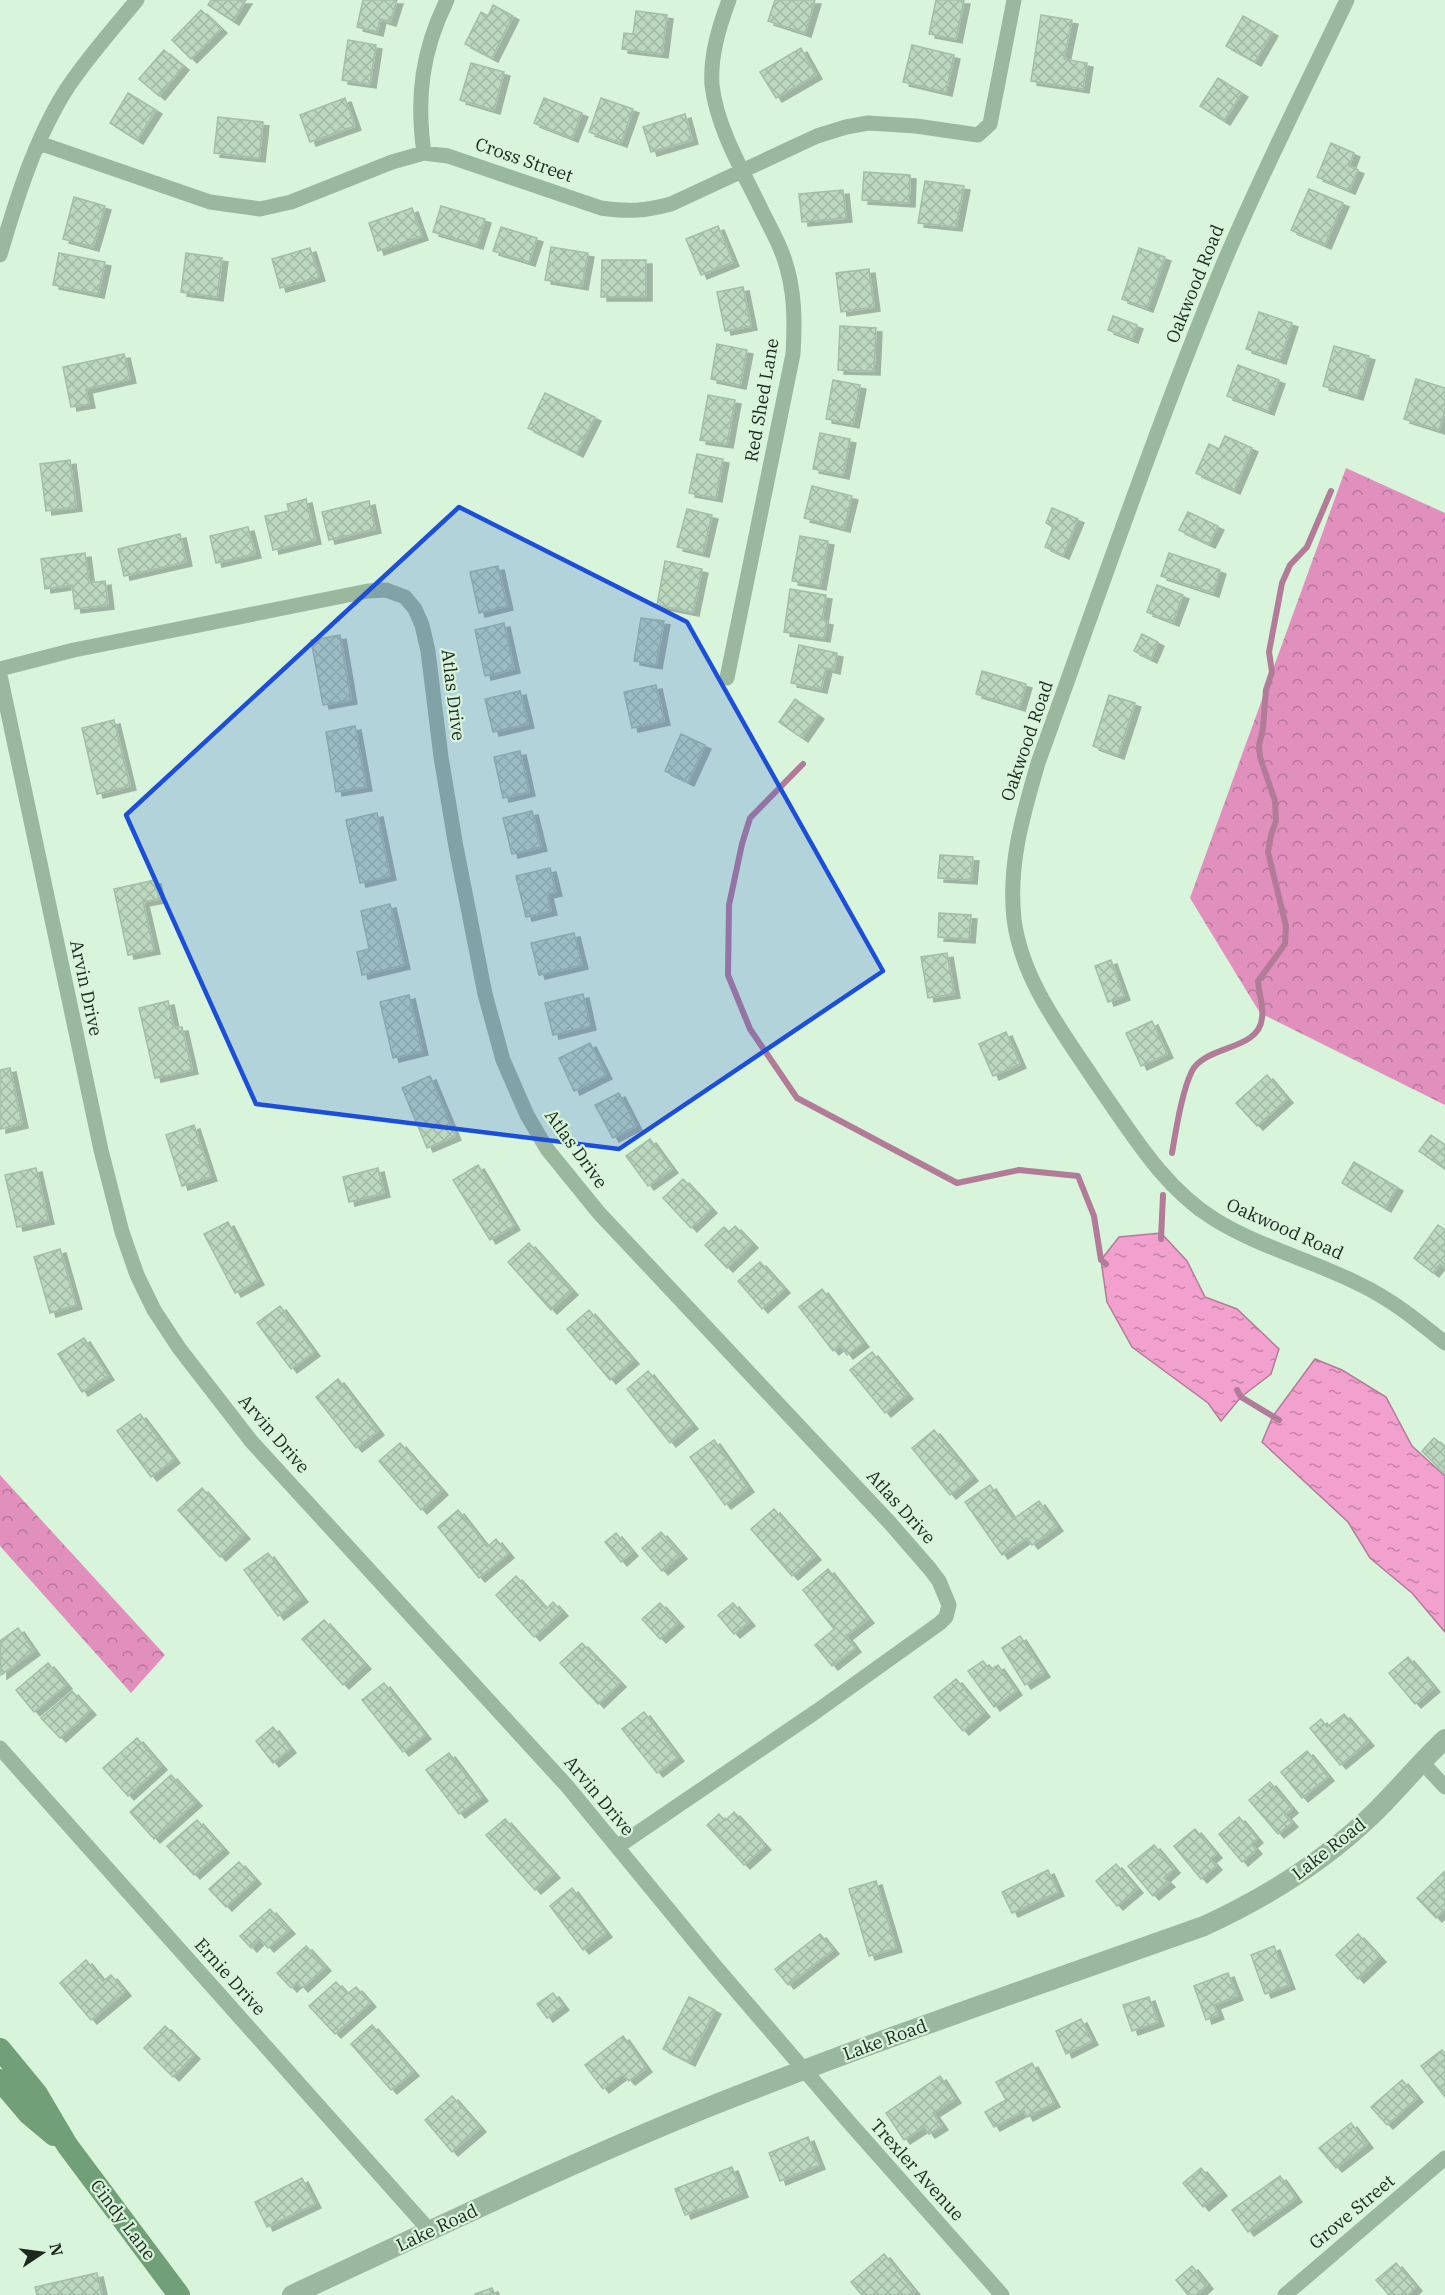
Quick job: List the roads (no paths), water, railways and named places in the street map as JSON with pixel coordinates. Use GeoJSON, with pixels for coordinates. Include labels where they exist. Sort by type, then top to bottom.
{"type":"FeatureCollection","features":[{"type":"Feature","properties":{"kind":"main road","name":"Cindy Lane"},"geometry":{"type":"LineString","coordinates":[[0,2049],[37,2094],[67,2145],[178,2295]]}},
{"type":"Feature","properties":{"kind":"main road","name":"Cindy Lane"},"geometry":{"type":"LineString","coordinates":[[0,2080],[29,2114],[67,2145]]}},
{"type":"Feature","properties":{"kind":"street"},"geometry":{"type":"LineString","coordinates":[[0,255],[21,189],[54,112],[78,73],[137,0]]}},
{"type":"Feature","properties":{"kind":"street"},"geometry":{"type":"LineString","coordinates":[[424,153],[419,117],[423,65],[433,27],[447,0]]}},
{"type":"Feature","properties":{"kind":"street","name":"Red Shed Lane"},"geometry":{"type":"LineString","coordinates":[[727,678],[793,354],[795,321],[792,289],[784,256],[743,171],[716,105],[712,83],[716,42],[729,0]]}},
{"type":"Feature","properties":{"kind":"street","name":"Cross Street"},"geometry":{"type":"LineString","coordinates":[[39,143],[210,202],[260,209],[291,201],[392,162],[424,153],[448,156],[602,208],[627,212],[652,210],[671,204],[817,136],[868,123],[916,126],[978,135],[990,124],[1014,0]]}},
{"type":"Feature","properties":{"kind":"street","name":"Oakwood Road"},"geometry":{"type":"LineString","coordinates":[[1347,0],[1259,183],[1223,265],[1160,429],[1038,763],[1019,828],[1013,867],[1012,899],[1014,921],[1027,969],[1046,1005],[1138,1144],[1175,1186],[1194,1204],[1225,1226],[1357,1282],[1383,1296],[1445,1342]]}},
{"type":"Feature","properties":{"kind":"street","name":"Atlas Drive"},"geometry":{"type":"LineString","coordinates":[[0,669],[74,650],[368,591],[386,590],[405,597],[415,609],[422,625],[428,651],[441,757],[485,994],[509,1077],[527,1115],[547,1149],[599,1214],[890,1523],[939,1581],[949,1605],[946,1617],[940,1623],[817,1711],[617,1847]]}},
{"type":"Feature","properties":{"kind":"street","name":"Arvin Drive"},"geometry":{"type":"LineString","coordinates":[[0,675],[101,1150],[122,1232],[137,1275],[154,1310],[178,1348],[251,1441],[567,1786],[804,2070]]}},
{"type":"Feature","properties":{"kind":"street","name":"Lake Road"},"geometry":{"type":"LineString","coordinates":[[292,2295],[556,2173],[703,2109],[804,2070],[1204,1926],[1237,1911],[1273,1892],[1335,1849],[1373,1815],[1445,1739]]}},
{"type":"Feature","properties":{"kind":"street","name":"Ernie Drive"},"geometry":{"type":"LineString","coordinates":[[0,1748],[430,2231]]}},
{"type":"Feature","properties":{"kind":"street"},"geometry":{"type":"LineString","coordinates":[[1422,1762],[1445,1787]]}},
{"type":"Feature","properties":{"kind":"street","name":"Trexler Avenue"},"geometry":{"type":"LineString","coordinates":[[804,2070],[1002,2295]]}},
{"type":"Feature","properties":{"kind":"street","name":"Grove Street"},"geometry":{"type":"LineString","coordinates":[[1285,2295],[1445,2158]]}},
{"type":"Feature","properties":{"kind":"water"},"geometry":{"type":"Polygon","coordinates":[[[1161,1233],[1187,1261],[1205,1297],[1237,1309],[1279,1349],[1271,1374],[1241,1397],[1221,1421],[1208,1403],[1132,1347],[1107,1302],[1101,1260],[1119,1237],[1161,1233]]]}},
{"type":"Feature","properties":{"kind":"water"},"geometry":{"type":"Polygon","coordinates":[[[1315,1359],[1342,1370],[1386,1397],[1412,1446],[1445,1476],[1445,1632],[1412,1593],[1370,1558],[1348,1522],[1262,1442],[1273,1416],[1315,1359]]]}},
{"type":"Feature","properties":{"kind":"waterway"},"geometry":{"type":"LineString","coordinates":[[1172,1153],[1182,1100],[1192,1071],[1208,1056],[1252,1037],[1259,1029],[1262,1004],[1258,981],[1285,944],[1286,926],[1268,852],[1276,821],[1275,801],[1260,757],[1259,745],[1263,728],[1266,690],[1272,672],[1269,652],[1282,583],[1290,565],[1307,547],[1331,491]]}},
{"type":"Feature","properties":{"kind":"waterway"},"geometry":{"type":"LineString","coordinates":[[803,764],[750,818],[729,905],[728,975],[750,1029],[797,1098],[957,1183],[1019,1170],[1078,1176],[1094,1216],[1101,1260],[1106,1264]]}},
{"type":"Feature","properties":{"kind":"waterway"},"geometry":{"type":"LineString","coordinates":[[1161,1239],[1163,1195]]}},
{"type":"Feature","properties":{"kind":"waterway"},"geometry":{"type":"LineString","coordinates":[[1237,1390],[1241,1397],[1279,1420]]}}]}
